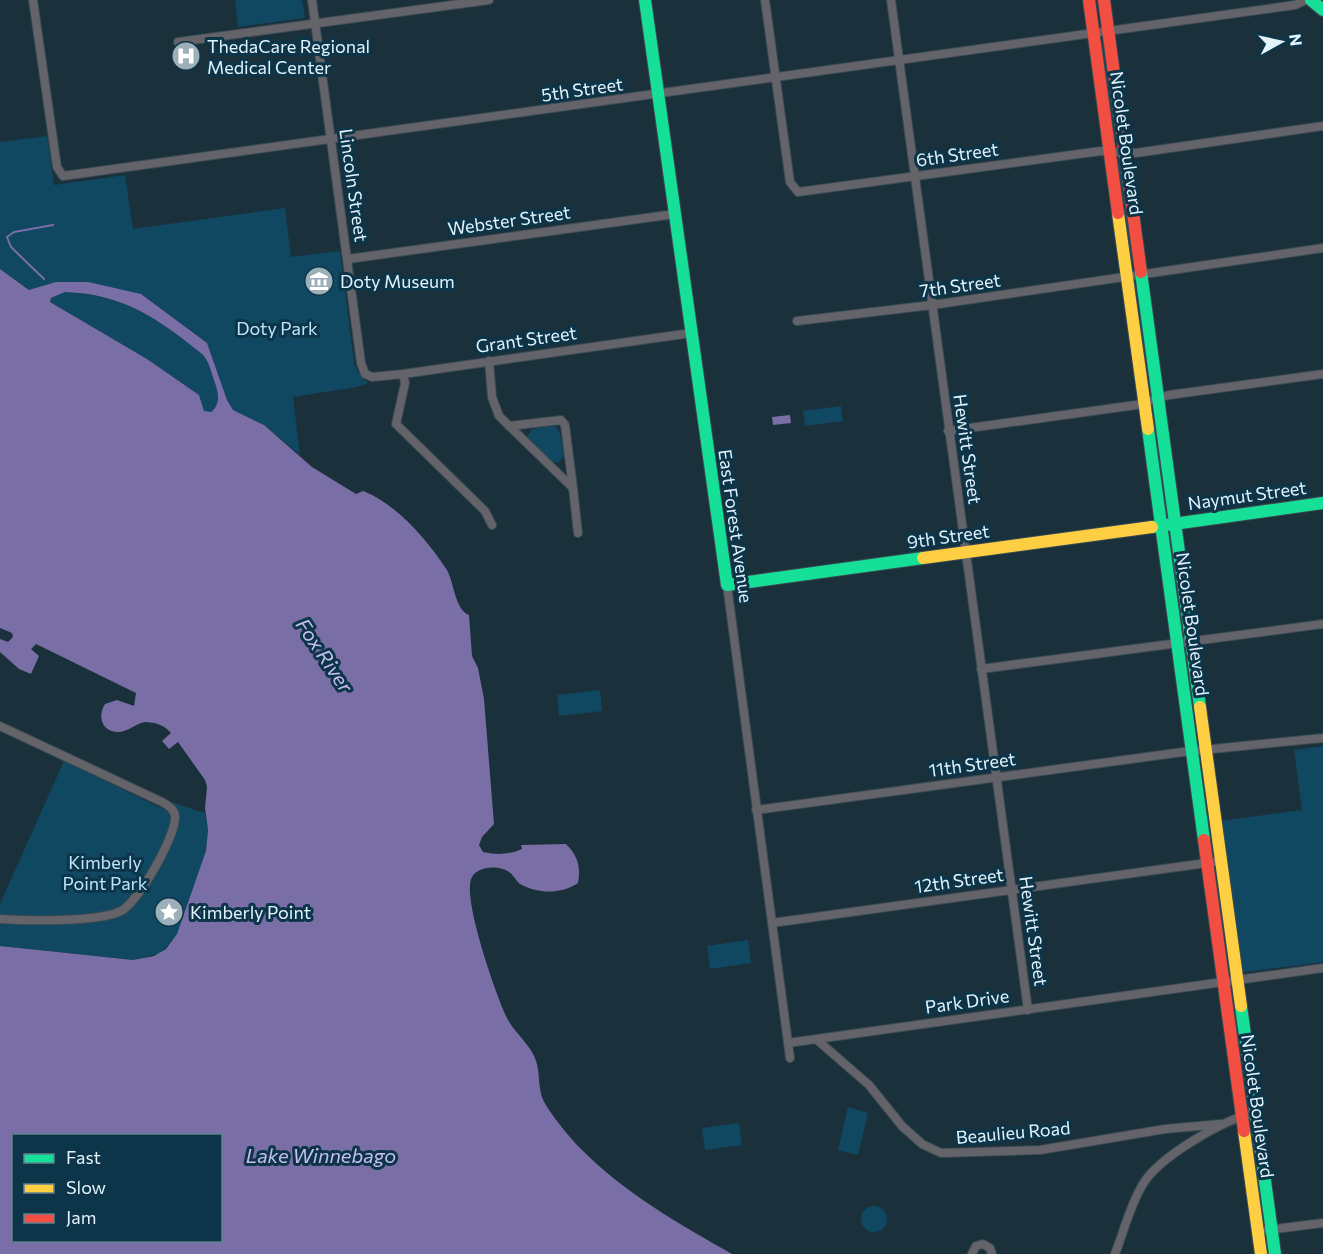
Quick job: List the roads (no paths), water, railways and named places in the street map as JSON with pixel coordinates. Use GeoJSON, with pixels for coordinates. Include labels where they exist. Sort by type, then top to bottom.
{"type":"FeatureCollection","features":[{"type":"Feature","properties":{"kind":"street","name":"5th Street"},"geometry":{"type":"LineString","coordinates":[[33,0],[60,175],[77,175],[1108,32],[1295,4],[1305,0]]}},
{"type":"Feature","properties":{"kind":"street","name":"Lincoln Street"},"geometry":{"type":"LineString","coordinates":[[312,0],[361,363],[365,374]]}},
{"type":"Feature","properties":{"kind":"street"},"geometry":{"type":"LineString","coordinates":[[178,42],[489,0]]}},
{"type":"Feature","properties":{"kind":"street","name":"East Forest Avenue"},"geometry":{"type":"LineString","coordinates":[[645,0],[727,585],[790,1058]]}},
{"type":"Feature","properties":{"kind":"street"},"geometry":{"type":"LineString","coordinates":[[765,0],[776,78]]}},
{"type":"Feature","properties":{"kind":"street","name":"Hewitt Street"},"geometry":{"type":"LineString","coordinates":[[891,0],[1028,1010]]}},
{"type":"Feature","properties":{"kind":"street","name":"Nicolet Boulevard"},"geometry":{"type":"LineString","coordinates":[[1089,0],[1261,1254]]}},
{"type":"Feature","properties":{"kind":"street","name":"Nicolet Boulevard"},"geometry":{"type":"LineString","coordinates":[[1104,0],[1275,1254]]}},
{"type":"Feature","properties":{"kind":"street"},"geometry":{"type":"LineString","coordinates":[[1311,0],[1323,10]]}},
{"type":"Feature","properties":{"kind":"street","name":"6th Street"},"geometry":{"type":"LineString","coordinates":[[776,78],[790,182],[795,190],[803,192],[1111,150],[1136,153],[1323,126]]}},
{"type":"Feature","properties":{"kind":"street","name":"Webster Street"},"geometry":{"type":"LineString","coordinates":[[348,259],[675,214]]}},
{"type":"Feature","properties":{"kind":"street","name":"7th Street"},"geometry":{"type":"LineString","coordinates":[[797,321],[1127,278],[1141,274],[1323,248]]}},
{"type":"Feature","properties":{"kind":"street","name":"Grant Street"},"geometry":{"type":"LineString","coordinates":[[365,374],[376,377],[403,374],[692,333]]}},
{"type":"Feature","properties":{"kind":"street"},"geometry":{"type":"LineString","coordinates":[[489,361],[494,405],[499,416],[573,488]]}},
{"type":"Feature","properties":{"kind":"street"},"geometry":{"type":"LineString","coordinates":[[403,374],[404,387],[396,424],[485,511],[492,525]]}},
{"type":"Feature","properties":{"kind":"street"},"geometry":{"type":"LineString","coordinates":[[948,431],[1323,374]]}},
{"type":"Feature","properties":{"kind":"street"},"geometry":{"type":"LineString","coordinates":[[509,426],[561,420],[565,425],[578,533]]}},
{"type":"Feature","properties":{"kind":"street","name":"Naymut Street"},"geometry":{"type":"LineString","coordinates":[[1175,523],[1323,503]]}},
{"type":"Feature","properties":{"kind":"street","name":"9th Street"},"geometry":{"type":"LineString","coordinates":[[727,585],[1175,523]]}},
{"type":"Feature","properties":{"kind":"street"},"geometry":{"type":"LineString","coordinates":[[981,669],[1323,624]]}},
{"type":"Feature","properties":{"kind":"street"},"geometry":{"type":"LineString","coordinates":[[0,726],[138,789],[169,806],[175,814],[170,836],[144,885],[134,901],[121,911],[96,917],[0,919]]}},
{"type":"Feature","properties":{"kind":"street","name":"11th Street"},"geometry":{"type":"LineString","coordinates":[[756,810],[1193,751],[1323,738]]}},
{"type":"Feature","properties":{"kind":"street","name":"12th Street"},"geometry":{"type":"LineString","coordinates":[[772,923],[1221,861]]}},
{"type":"Feature","properties":{"kind":"street","name":"Park Drive"},"geometry":{"type":"LineString","coordinates":[[788,1043],[1323,968]]}},
{"type":"Feature","properties":{"kind":"street","name":"Beaulieu Road"},"geometry":{"type":"LineString","coordinates":[[816,1039],[869,1085],[902,1126],[922,1144],[941,1153],[1040,1150],[1165,1129],[1221,1124]]}},
{"type":"Feature","properties":{"kind":"street"},"geometry":{"type":"LineString","coordinates":[[1115,1254],[1146,1179],[1161,1165],[1221,1124],[1241,1115],[1256,1113]]}},
{"type":"Feature","properties":{"kind":"street"},"geometry":{"type":"LineString","coordinates":[[1258,1232],[1323,1223]]}},
{"type":"Feature","properties":{"kind":"street"},"geometry":{"type":"LineString","coordinates":[[972,1254],[975,1246],[983,1244],[990,1248],[992,1254]]}},
{"type":"Feature","properties":{"kind":"water"},"geometry":{"type":"Polygon","coordinates":[[[0,269],[29,290],[56,282],[88,282],[141,294],[207,343],[227,400],[233,410],[264,425],[312,467],[356,494],[363,491],[388,505],[411,524],[431,547],[447,570],[461,608],[469,615],[472,656],[478,668],[484,699],[494,824],[482,837],[479,845],[483,852],[498,854],[522,849],[521,845],[566,844],[576,857],[579,867],[578,883],[558,891],[529,888],[520,884],[509,872],[500,868],[484,869],[472,877],[471,904],[475,924],[506,1016],[534,1055],[544,1102],[580,1148],[633,1193],[732,1254],[0,1254],[0,946],[133,960],[154,956],[166,949],[177,934],[206,851],[208,830],[205,780],[178,742],[169,749],[162,741],[171,733],[168,730],[160,725],[146,722],[120,732],[114,732],[105,727],[101,714],[105,704],[117,700],[134,706],[136,693],[36,644],[31,649],[39,656],[31,674],[19,669],[0,652],[0,639],[8,642],[13,637],[12,633],[0,628],[0,269]],[[65,292],[51,298],[50,302],[147,359],[199,395],[204,411],[211,412],[214,409],[218,395],[208,364],[202,354],[171,330],[140,311],[105,298],[65,292]]]}},
{"type":"Feature","properties":{"kind":"water"},"geometry":{"type":"Polygon","coordinates":[[[790,415],[791,423],[773,425],[772,417],[790,415]]]}},
{"type":"Feature","properties":{"kind":"waterway"},"geometry":{"type":"LineString","coordinates":[[44,279],[11,247],[7,237],[14,232],[53,225]]}},
{"type":"Feature","properties":{"kind":"place","name":"ThedaCare Regional Medical Center"},"geometry":{"type":"Point","coordinates":[186,56]}},
{"type":"Feature","properties":{"kind":"place","name":"Doty Museum"},"geometry":{"type":"Point","coordinates":[319,281]}},
{"type":"Feature","properties":{"kind":"place","name":"Kimberly Point"},"geometry":{"type":"Point","coordinates":[169,912]}},
{"type":"Feature","properties":{"kind":"park label","name":"Doty Park"},"geometry":{"type":"Point","coordinates":[277,328]}},
{"type":"Feature","properties":{"kind":"park label","name":"Kimberly Point Park"},"geometry":{"type":"Point","coordinates":[105,872]}},
{"type":"Feature","properties":{"kind":"water label","name":"Fox River"},"geometry":{"type":"Point","coordinates":[325,655]}},
{"type":"Feature","properties":{"kind":"water label","name":"Lake Winnebago"},"geometry":{"type":"Point","coordinates":[321,1155]}}]}
